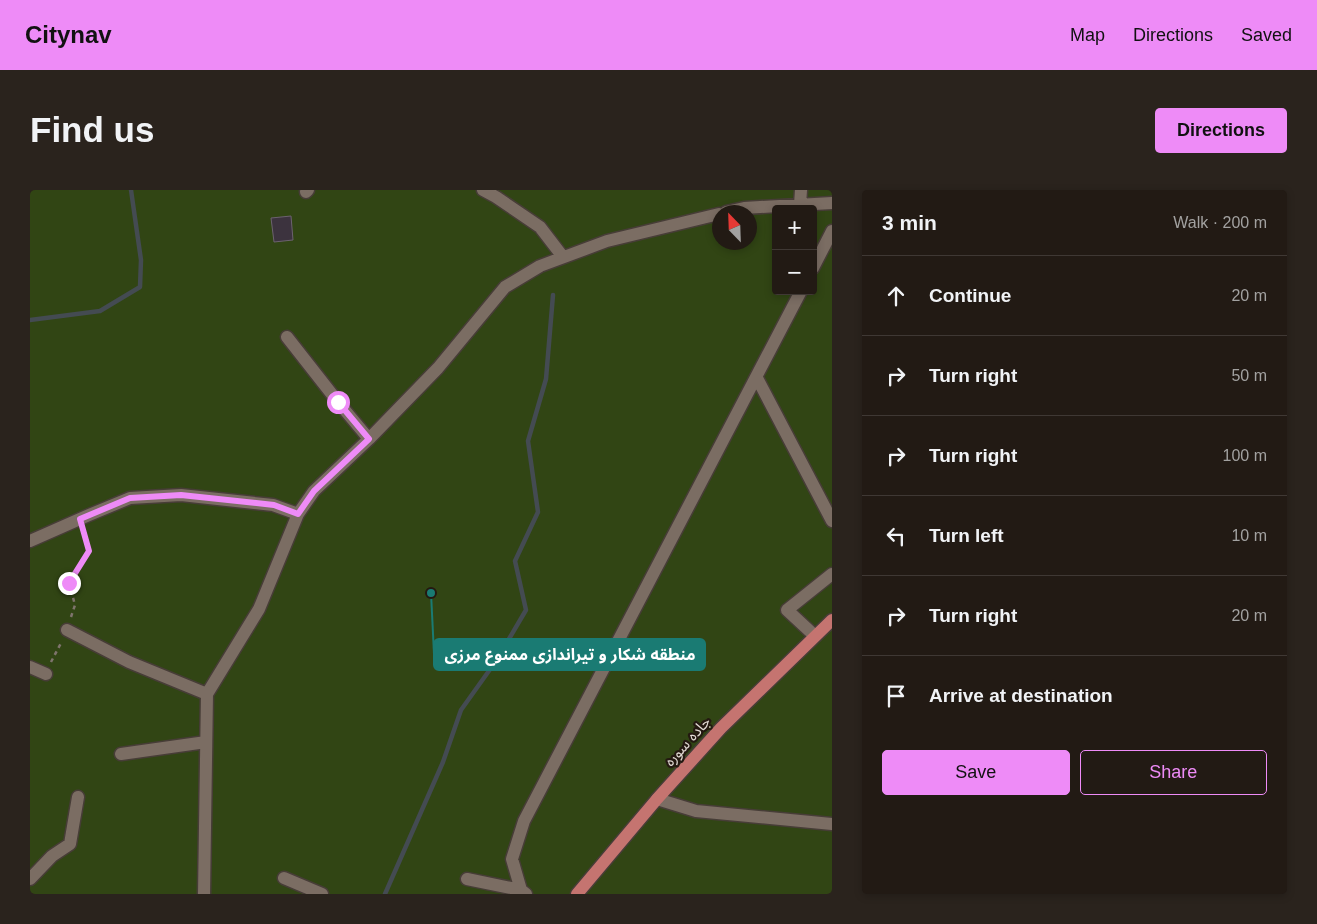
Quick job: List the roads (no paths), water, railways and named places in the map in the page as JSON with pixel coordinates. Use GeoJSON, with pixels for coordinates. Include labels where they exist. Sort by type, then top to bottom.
{"type":"FeatureCollection","features":[{"type":"Feature","properties":{"kind":"main road","name":"جاده سوره"},"geometry":{"type":"LineString","coordinates":[[577,894],[656,799],[721,728],[832,620]]}},
{"type":"Feature","properties":{"kind":"street"},"geometry":{"type":"LineString","coordinates":[[483,190],[540,227],[563,257]]}},
{"type":"Feature","properties":{"kind":"street"},"geometry":{"type":"LineString","coordinates":[[801,190],[800,205],[832,203]]}},
{"type":"Feature","properties":{"kind":"street"},"geometry":{"type":"LineString","coordinates":[[757,207],[772,206]]}},
{"type":"Feature","properties":{"kind":"street"},"geometry":{"type":"LineString","coordinates":[[204,894],[207,694],[259,609],[298,514],[314,491],[369,439],[438,368],[505,287],[540,266],[607,240],[712,216]]}},
{"type":"Feature","properties":{"kind":"street"},"geometry":{"type":"LineString","coordinates":[[817,260],[832,231]]}},
{"type":"Feature","properties":{"kind":"street"},"geometry":{"type":"LineString","coordinates":[[523,892],[512,859],[524,821],[799,295]]}},
{"type":"Feature","properties":{"kind":"street"},"geometry":{"type":"LineString","coordinates":[[287,337],[369,439]]}},
{"type":"Feature","properties":{"kind":"street"},"geometry":{"type":"LineString","coordinates":[[757,378],[832,521]]}},
{"type":"Feature","properties":{"kind":"street"},"geometry":{"type":"LineString","coordinates":[[30,541],[130,498],[181,495],[274,505],[298,514]]}},
{"type":"Feature","properties":{"kind":"street"},"geometry":{"type":"LineString","coordinates":[[815,636],[787,610],[832,574]]}},
{"type":"Feature","properties":{"kind":"street"},"geometry":{"type":"LineString","coordinates":[[67,630],[129,662],[207,694]]}},
{"type":"Feature","properties":{"kind":"street"},"geometry":{"type":"LineString","coordinates":[[30,667],[46,674]]}},
{"type":"Feature","properties":{"kind":"street"},"geometry":{"type":"LineString","coordinates":[[121,754],[206,742]]}},
{"type":"Feature","properties":{"kind":"street"},"geometry":{"type":"LineString","coordinates":[[30,879],[52,856],[70,844],[78,796]]}},
{"type":"Feature","properties":{"kind":"street"},"geometry":{"type":"LineString","coordinates":[[656,799],[696,812],[832,824]]}},
{"type":"Feature","properties":{"kind":"street"},"geometry":{"type":"LineString","coordinates":[[284,878],[322,894]]}},
{"type":"Feature","properties":{"kind":"street"},"geometry":{"type":"LineString","coordinates":[[466,879],[523,892]]}},
{"type":"Feature","properties":{"kind":"waterway"},"geometry":{"type":"LineString","coordinates":[[30,320],[100,311],[140,287],[141,260],[131,190]]}},
{"type":"Feature","properties":{"kind":"waterway"},"geometry":{"type":"LineString","coordinates":[[385,894],[443,762],[461,710],[496,661],[526,610],[515,561],[538,512],[528,441],[546,379],[553,295]]}},
{"type":"Feature","properties":{"kind":"place","name":"منطقه شکار و تیراندازی ممنوع مرزی"},"geometry":{"type":"Point","coordinates":[431,593]}}]}
